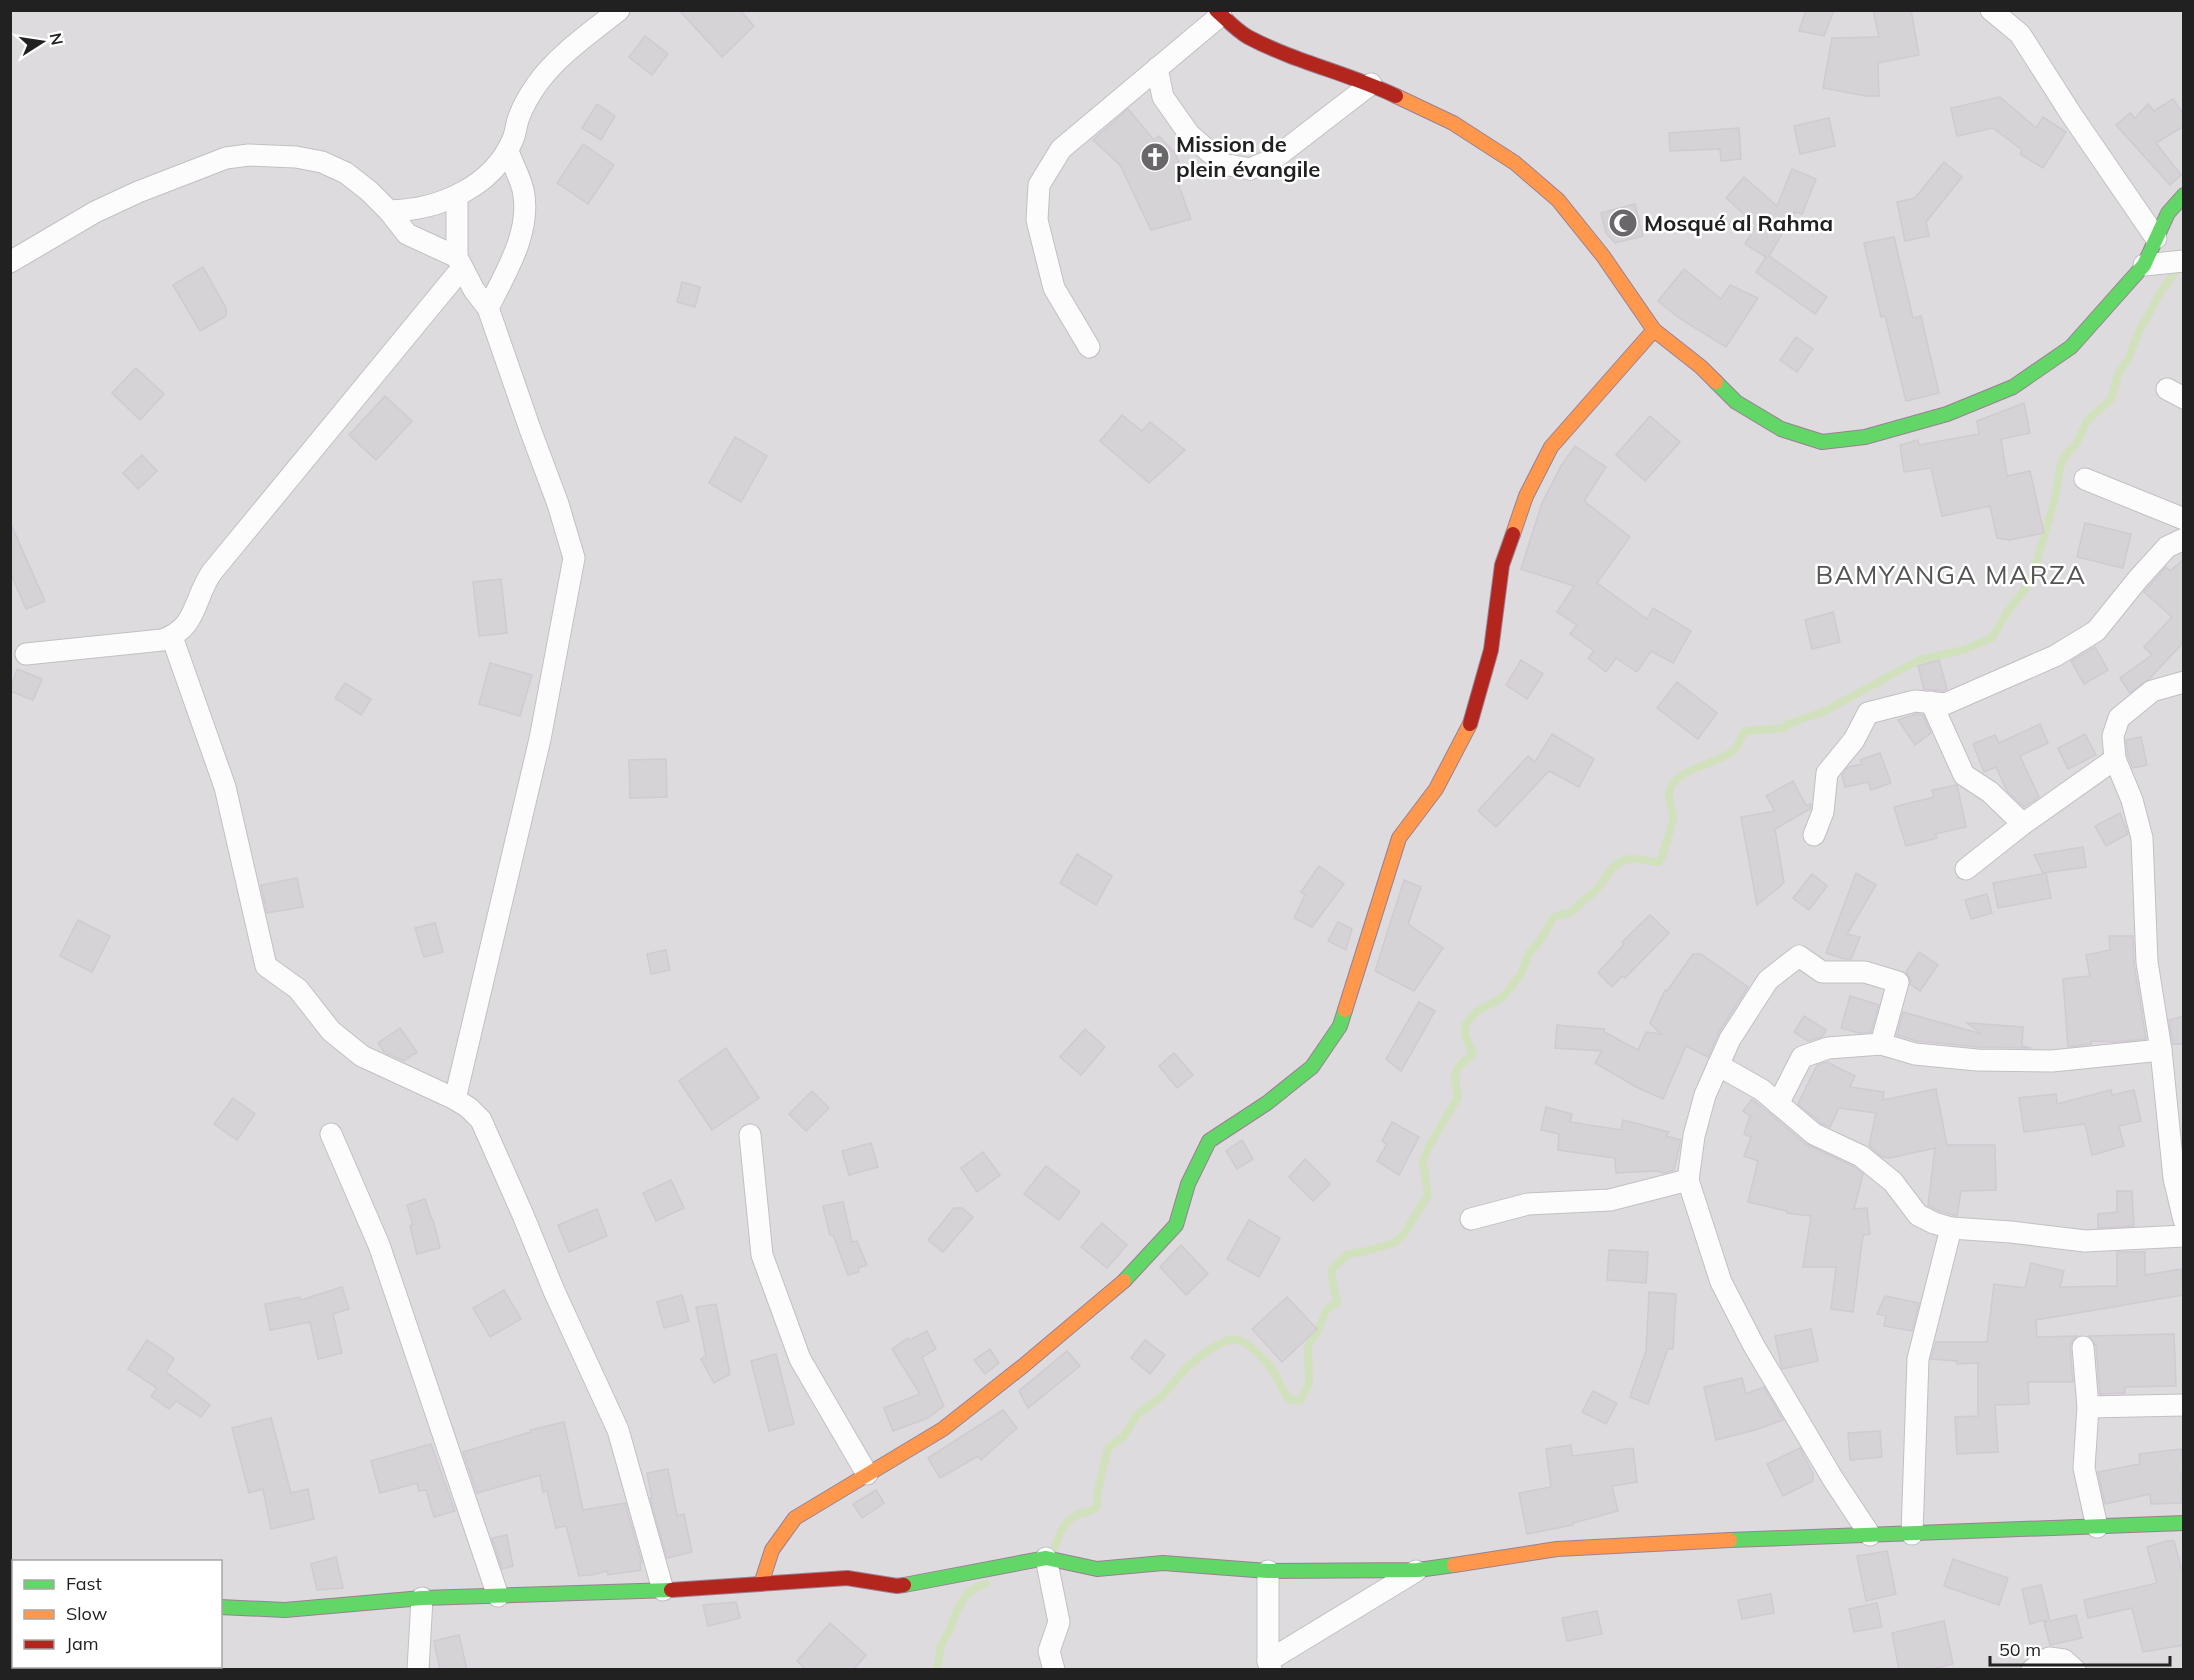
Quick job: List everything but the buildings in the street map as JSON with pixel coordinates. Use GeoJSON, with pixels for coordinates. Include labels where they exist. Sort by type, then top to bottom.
{"type":"FeatureCollection","features":[{"type":"Feature","properties":{"kind":"street"},"geometry":{"type":"LineString","coordinates":[[389,211],[406,211],[436,204],[457,196],[480,183],[508,151],[519,118],[537,84],[564,56],[619,10]]}},
{"type":"Feature","properties":{"kind":"street"},"geometry":{"type":"LineString","coordinates":[[1991,10],[2020,34],[2071,114],[2156,238]]}},
{"type":"Feature","properties":{"kind":"street"},"geometry":{"type":"LineString","coordinates":[[1089,347],[1054,288],[1037,220],[1039,185],[1061,149],[1219,12],[1246,36],[1287,54],[1371,84],[1453,123],[1515,163],[1558,200],[1603,256],[1654,330],[1701,367],[1736,402],[1781,429],[1822,442],[1865,437],[1947,414],[2013,387],[2071,347],[2144,265],[2168,213],[2184,195]]}},
{"type":"Feature","properties":{"kind":"street"},"geometry":{"type":"LineString","coordinates":[[1157,68],[1162,97],[1189,134],[1223,164],[1250,169],[1275,158],[1371,84]]}},
{"type":"Feature","properties":{"kind":"street"},"geometry":{"type":"LineString","coordinates":[[488,308],[514,256],[525,214],[523,189],[508,151]]}},
{"type":"Feature","properties":{"kind":"street"},"geometry":{"type":"LineString","coordinates":[[10,262],[95,212],[138,192],[226,158],[249,155],[296,157],[322,162],[346,172],[389,211],[407,234],[460,262]]}},
{"type":"Feature","properties":{"kind":"street"},"geometry":{"type":"LineString","coordinates":[[455,1099],[540,739],[574,558],[558,504],[488,308],[460,262],[457,196]]}},
{"type":"Feature","properties":{"kind":"street"},"geometry":{"type":"LineString","coordinates":[[26,654],[162,640],[181,631],[188,623],[204,583],[212,572],[460,262]]}},
{"type":"Feature","properties":{"kind":"street"},"geometry":{"type":"LineString","coordinates":[[2144,265],[2174,263]]}},
{"type":"Feature","properties":{"kind":"street"},"geometry":{"type":"LineString","coordinates":[[761,1584],[772,1550],[795,1518],[943,1429],[1023,1366],[1125,1280],[1176,1225],[1188,1184],[1209,1141],[1267,1103],[1312,1066],[1340,1026],[1399,838],[1436,789],[1473,718],[1491,650],[1502,565],[1526,496],[1551,447],[1654,330]]}},
{"type":"Feature","properties":{"kind":"street"},"geometry":{"type":"LineString","coordinates":[[2085,479],[2184,519]]}},
{"type":"Feature","properties":{"kind":"street"},"geometry":{"type":"LineString","coordinates":[[1814,835],[1823,812],[1827,773],[1854,740],[1868,714],[1915,701],[1945,704],[2055,656],[2096,631],[2167,547],[2184,539]]}},
{"type":"Feature","properties":{"kind":"street"},"geometry":{"type":"LineString","coordinates":[[172,636],[225,787],[266,966],[298,989],[331,1031],[362,1056],[455,1099],[481,1120],[524,1215],[554,1291],[618,1430],[663,1590]]}},
{"type":"Feature","properties":{"kind":"street"},"geometry":{"type":"LineString","coordinates":[[2184,682],[2152,691],[2119,718],[2113,736],[2115,759],[2132,800],[2142,838],[2147,962],[2161,1050],[2174,1178],[2184,1220]]}},
{"type":"Feature","properties":{"kind":"street"},"geometry":{"type":"LineString","coordinates":[[1931,702],[1964,775],[1990,792],[2023,824]]}},
{"type":"Feature","properties":{"kind":"street"},"geometry":{"type":"LineString","coordinates":[[1966,868],[2023,824],[2115,759]]}},
{"type":"Feature","properties":{"kind":"street"},"geometry":{"type":"LineString","coordinates":[[1870,1535],[1833,1479],[1771,1374],[1721,1282],[1688,1180],[1696,1126],[1705,1095],[1730,1039],[1768,980],[1799,956],[1822,972],[1865,972],[1898,982],[1881,1044]]}},
{"type":"Feature","properties":{"kind":"street"},"geometry":{"type":"LineString","coordinates":[[1778,1104],[1802,1057],[1828,1048],[1881,1044],[1915,1054],[1977,1060],[2052,1061],[2161,1050]]}},
{"type":"Feature","properties":{"kind":"street"},"geometry":{"type":"LineString","coordinates":[[1718,1065],[1762,1090],[1814,1134],[1861,1156],[1893,1182],[1918,1215],[1934,1223],[1951,1228],[2011,1232],[2085,1241],[2184,1236]]}},
{"type":"Feature","properties":{"kind":"street"},"geometry":{"type":"LineString","coordinates":[[2168,1112],[2184,1127]]}},
{"type":"Feature","properties":{"kind":"street"},"geometry":{"type":"LineString","coordinates":[[331,1134],[379,1245],[498,1596]]}},
{"type":"Feature","properties":{"kind":"street"},"geometry":{"type":"LineString","coordinates":[[750,1135],[762,1255],[800,1359],[867,1474]]}},
{"type":"Feature","properties":{"kind":"street"},"geometry":{"type":"LineString","coordinates":[[1471,1219],[1528,1204],[1610,1200],[1688,1180]]}},
{"type":"Feature","properties":{"kind":"street"},"geometry":{"type":"LineString","coordinates":[[1912,1534],[1918,1359],[1951,1228]]}},
{"type":"Feature","properties":{"kind":"street"},"geometry":{"type":"LineString","coordinates":[[2083,1347],[2088,1407],[2084,1468],[2097,1527]]}},
{"type":"Feature","properties":{"kind":"street"},"geometry":{"type":"LineString","coordinates":[[2088,1407],[2184,1405]]}},
{"type":"Feature","properties":{"kind":"street"},"geometry":{"type":"LineString","coordinates":[[222,1607],[285,1610],[422,1598],[663,1590],[847,1578],[897,1586],[1046,1558],[1097,1569],[1163,1563],[1268,1571],[1418,1570],[1557,1549],[1781,1537],[2184,1523]]}},
{"type":"Feature","properties":{"kind":"street"},"geometry":{"type":"LineString","coordinates":[[1046,1558],[1059,1622],[1049,1651],[1054,1670]]}},
{"type":"Feature","properties":{"kind":"street"},"geometry":{"type":"LineString","coordinates":[[1269,1665],[1418,1570]]}},
{"type":"Feature","properties":{"kind":"street"},"geometry":{"type":"LineString","coordinates":[[1268,1571],[1269,1665]]}},
{"type":"Feature","properties":{"kind":"street"},"geometry":{"type":"LineString","coordinates":[[418,1670],[422,1598]]}},
{"type":"Feature","properties":{"kind":"street"},"geometry":{"type":"LineString","coordinates":[[2032,1670],[2049,1658],[2064,1660],[2075,1670]]}},
{"type":"Feature","properties":{"kind":"shaded area"},"geometry":{"type":"Polygon","coordinates":[[[11,11],[2183,11],[2183,1669],[11,1670],[11,11]]]}},
{"type":"Feature","properties":{"kind":"waterway"},"geometry":{"type":"LineString","coordinates":[[1053,1552],[1066,1523],[1078,1514],[1092,1511],[1097,1507],[1097,1494],[1108,1448],[1124,1436],[1137,1415],[1162,1396],[1187,1367],[1209,1350],[1223,1342],[1235,1339],[1246,1343],[1274,1372],[1288,1399],[1300,1401],[1309,1383],[1308,1345],[1317,1333],[1326,1310],[1337,1302],[1332,1269],[1348,1254],[1394,1243],[1404,1234],[1428,1195],[1423,1162],[1429,1146],[1458,1097],[1456,1072],[1473,1054],[1465,1035],[1465,1025],[1476,1012],[1503,997],[1521,974],[1529,953],[1540,941],[1554,917],[1572,912],[1598,888],[1617,864],[1630,859],[1658,862],[1662,858],[1672,822],[1673,814],[1669,796],[1674,782],[1689,771],[1733,751],[1745,731],[1785,728],[1788,724],[1823,712],[1919,660],[1963,650],[1992,638],[2008,611],[2031,581],[2054,502],[2064,457],[2076,444],[2087,421],[2111,399],[2119,372],[2128,360],[2138,334],[2160,293],[2180,265]]}},
{"type":"Feature","properties":{"kind":"waterway"},"geometry":{"type":"LineString","coordinates":[[936,1670],[941,1645],[950,1631],[961,1603],[973,1589],[986,1584]]}},
{"type":"Feature","properties":{"kind":"traffic: fast"},"geometry":{"type":"LineString","coordinates":[[1716,382],[1736,402],[1781,429],[1822,442],[1865,437],[1947,414],[2013,387],[2071,347],[2144,265],[2168,213],[2184,195]]}},
{"type":"Feature","properties":{"kind":"traffic: fast"},"geometry":{"type":"LineString","coordinates":[[1124,1281],[1176,1225],[1188,1184],[1209,1141],[1267,1103],[1312,1067],[1340,1026],[1345,1010]]}},
{"type":"Feature","properties":{"kind":"traffic: fast"},"geometry":{"type":"LineString","coordinates":[[1730,1540],[2184,1523]]}},
{"type":"Feature","properties":{"kind":"traffic: fast"},"geometry":{"type":"LineString","coordinates":[[904,1585],[1046,1558],[1097,1569],[1163,1563],[1268,1571],[1418,1570],[1454,1565]]}},
{"type":"Feature","properties":{"kind":"traffic: fast"},"geometry":{"type":"LineString","coordinates":[[222,1607],[285,1610],[422,1598],[671,1590]]}},
{"type":"Feature","properties":{"kind":"traffic: slow"},"geometry":{"type":"LineString","coordinates":[[1396,96],[1453,123],[1515,163],[1558,200],[1603,256],[1654,330],[1701,367],[1716,382]]}},
{"type":"Feature","properties":{"kind":"traffic: slow"},"geometry":{"type":"LineString","coordinates":[[1513,534],[1526,496],[1551,447],[1654,330]]}},
{"type":"Feature","properties":{"kind":"traffic: slow"},"geometry":{"type":"LineString","coordinates":[[1345,1010],[1399,838],[1436,789],[1470,724]]}},
{"type":"Feature","properties":{"kind":"traffic: slow"},"geometry":{"type":"LineString","coordinates":[[761,1584],[772,1550],[795,1518],[943,1429],[1023,1366],[1124,1281]]}},
{"type":"Feature","properties":{"kind":"traffic: slow"},"geometry":{"type":"LineString","coordinates":[[1454,1565],[1557,1549],[1730,1540]]}},
{"type":"Feature","properties":{"kind":"traffic: jam"},"geometry":{"type":"LineString","coordinates":[[1216,10],[1244,34],[1266,46],[1396,96]]}},
{"type":"Feature","properties":{"kind":"traffic: jam"},"geometry":{"type":"LineString","coordinates":[[1470,724],[1491,650],[1502,565],[1513,534]]}},
{"type":"Feature","properties":{"kind":"traffic: jam"},"geometry":{"type":"LineString","coordinates":[[671,1590],[847,1578],[897,1586],[904,1585]]}},
{"type":"Feature","properties":{"kind":"place","name":"Mission de plein évangile"},"geometry":{"type":"Point","coordinates":[1155,157]}},
{"type":"Feature","properties":{"kind":"place","name":"Mosqué al Rahma"},"geometry":{"type":"Point","coordinates":[1623,223]}},
{"type":"Feature","properties":{"kind":"district","name":"BAMYANGA MARZA"},"geometry":{"type":"Point","coordinates":[1951,574]}}]}
